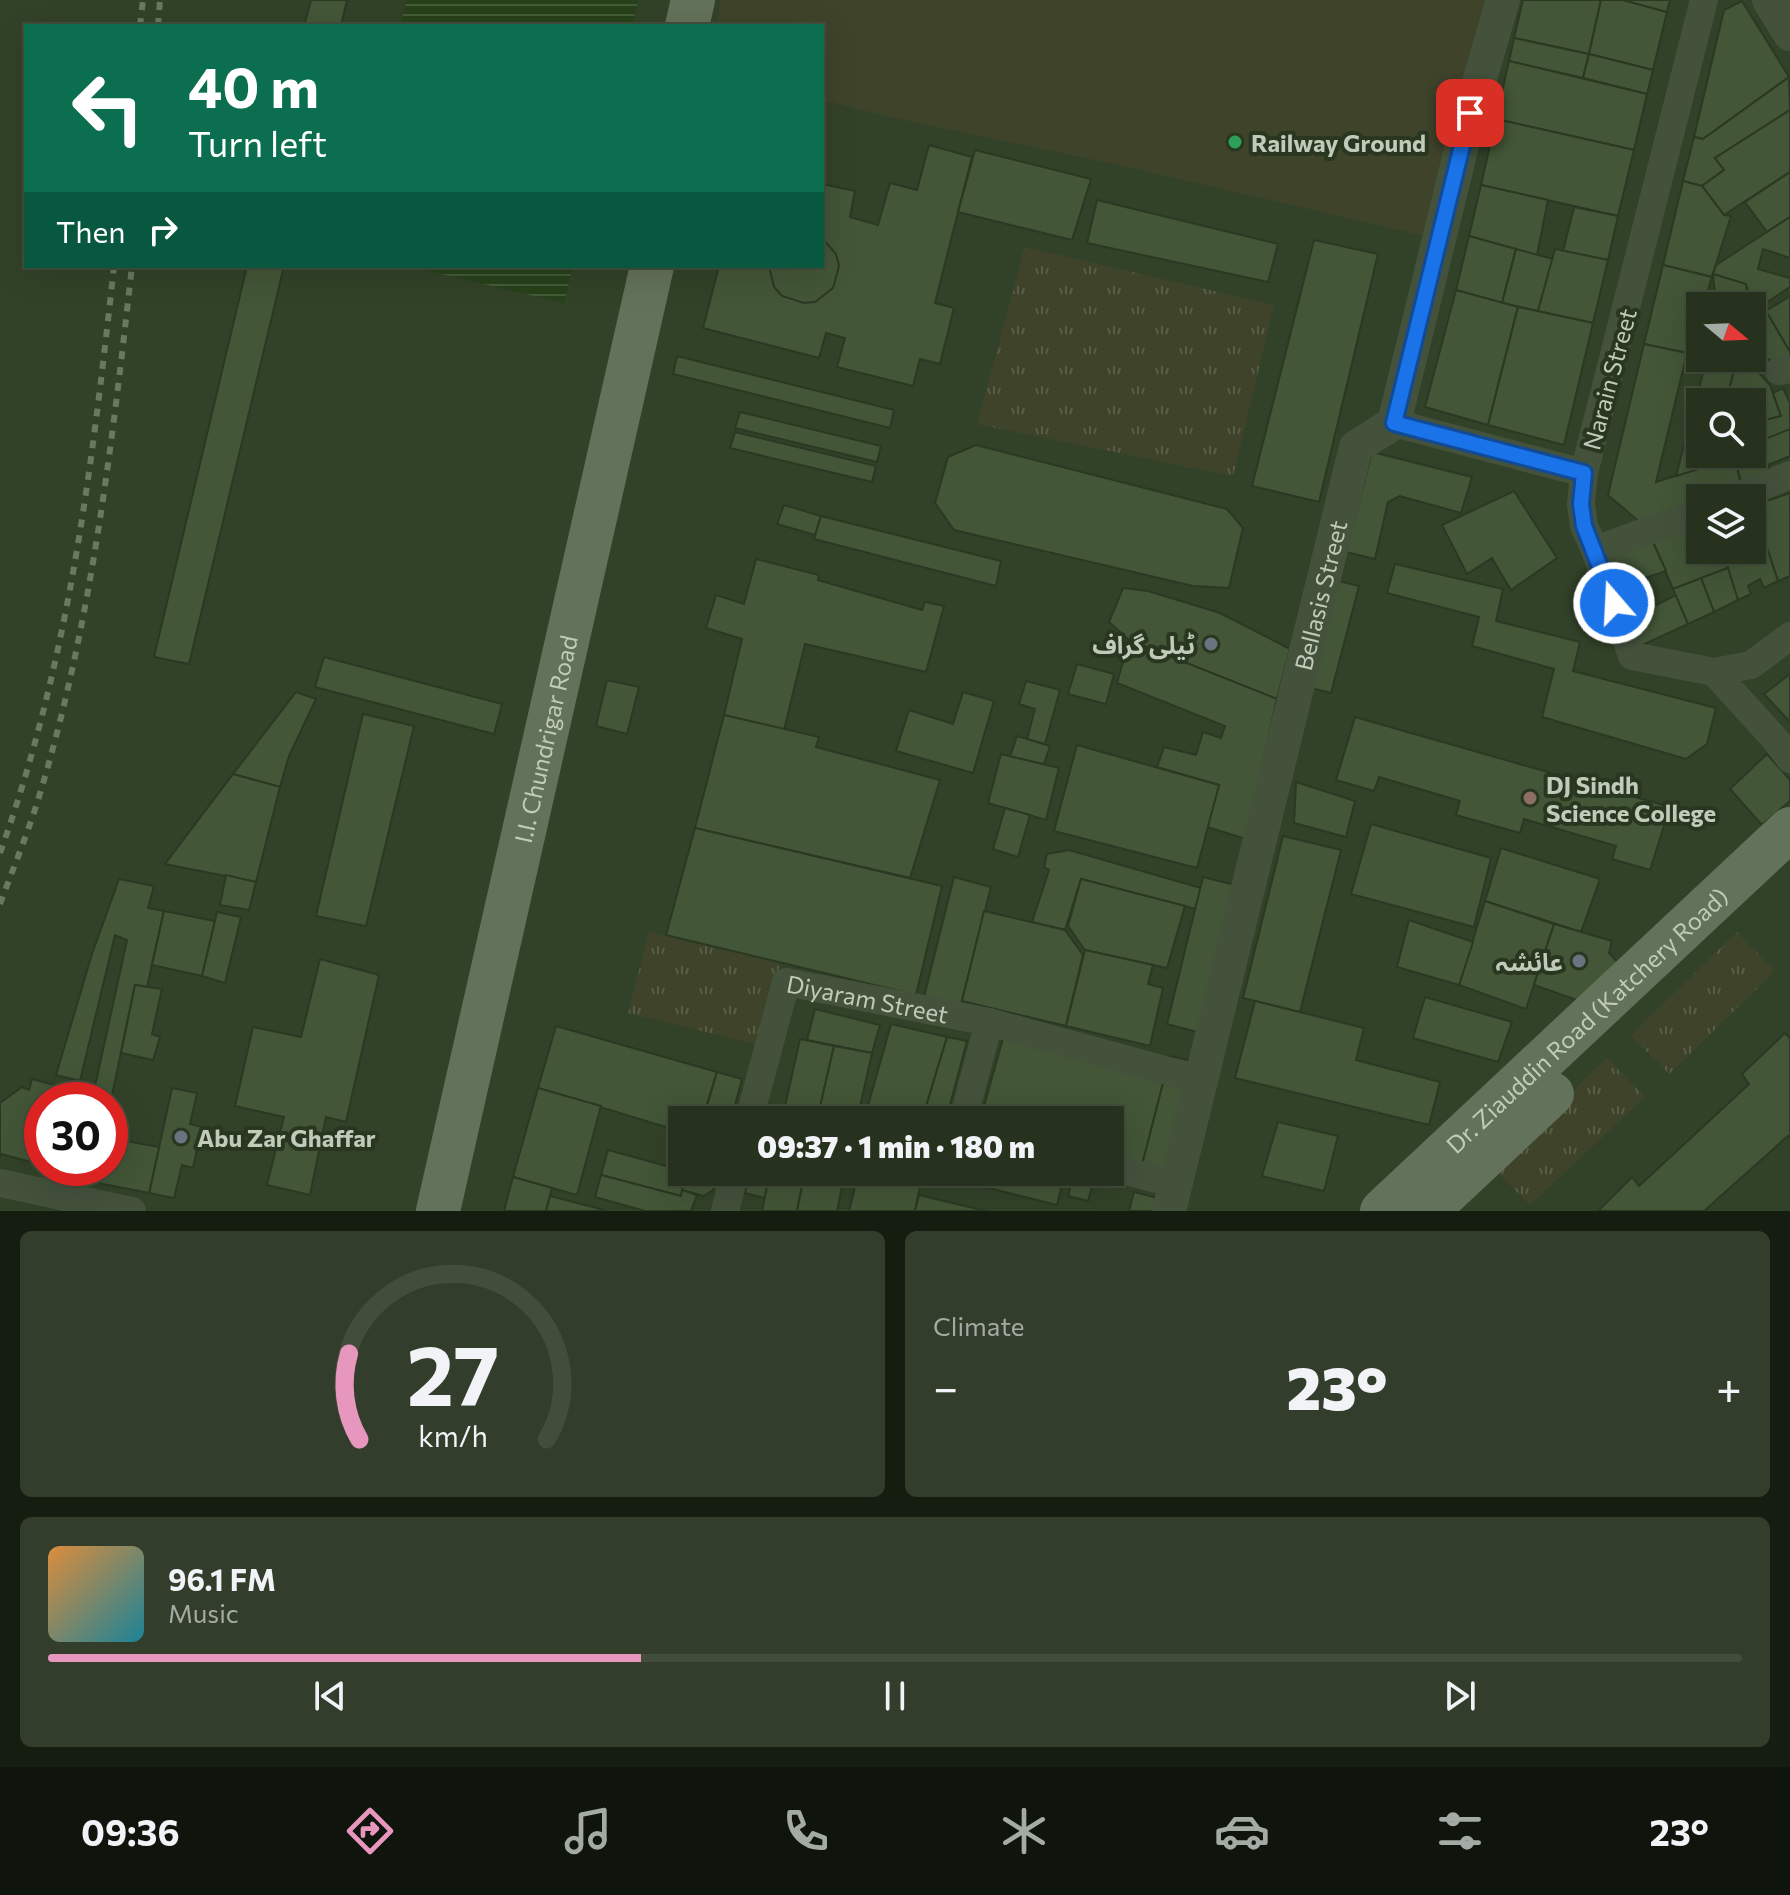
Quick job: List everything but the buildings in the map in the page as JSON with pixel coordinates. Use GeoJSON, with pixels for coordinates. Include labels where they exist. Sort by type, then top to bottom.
{"type":"FeatureCollection","features":[{"type":"Feature","properties":{"kind":"main road"},"geometry":{"type":"LineString","coordinates":[[687,24],[693,0]]}},
{"type":"Feature","properties":{"kind":"main road"},"geometry":{"type":"LineString","coordinates":[[708,24],[714,0]]}},
{"type":"Feature","properties":{"kind":"main road","name":"I.I. Chundrigar Road"},"geometry":{"type":"LineString","coordinates":[[417,1211],[632,268]]}},
{"type":"Feature","properties":{"kind":"main road","name":"I.I. Chundrigar Road"},"geometry":{"type":"LineString","coordinates":[[438,1211],[652,268]]}},
{"type":"Feature","properties":{"kind":"main road","name":"Dr. Ziauddin Road (Katchery Road)"},"geometry":{"type":"LineString","coordinates":[[1382,1211],[1790,829]]}},
{"type":"Feature","properties":{"kind":"main road","name":"Dr. Ziauddin Road (Katchery Road)"},"geometry":{"type":"LineString","coordinates":[[1427,1211],[1790,866]]}},
{"type":"Feature","properties":{"kind":"street"},"geometry":{"type":"LineString","coordinates":[[1503,0],[1470,113],[1394,423],[1584,473]]}},
{"type":"Feature","properties":{"kind":"street","name":"Narain Street"},"geometry":{"type":"LineString","coordinates":[[1704,0],[1584,473],[1581,504],[1584,526],[1632,656],[1714,672]]}},
{"type":"Feature","properties":{"kind":"street"},"geometry":{"type":"LineString","coordinates":[[1769,0],[1790,34]]}},
{"type":"Feature","properties":{"kind":"street","name":"Bellasis Street"},"geometry":{"type":"LineString","coordinates":[[1173,1197],[1356,447],[1394,423]]}},
{"type":"Feature","properties":{"kind":"street"},"geometry":{"type":"LineString","coordinates":[[1766,485],[1790,475]]}},
{"type":"Feature","properties":{"kind":"street"},"geometry":{"type":"LineString","coordinates":[[1595,550],[1686,517]]}},
{"type":"Feature","properties":{"kind":"street"},"geometry":{"type":"LineString","coordinates":[[1714,672],[1751,665],[1790,636]]}},
{"type":"Feature","properties":{"kind":"street"},"geometry":{"type":"LineString","coordinates":[[1714,672],[1790,759]]}},
{"type":"Feature","properties":{"kind":"street","name":"Diyaram Street"},"geometry":{"type":"LineString","coordinates":[[753,1106],[786,982],[989,1022],[967,1106]]}},
{"type":"Feature","properties":{"kind":"street"},"geometry":{"type":"LineString","coordinates":[[989,1022],[1201,1080]]}},
{"type":"Feature","properties":{"kind":"street"},"geometry":{"type":"LineString","coordinates":[[1124,1174],[1173,1197]]}},
{"type":"Feature","properties":{"kind":"street"},"geometry":{"type":"LineString","coordinates":[[0,1183],[132,1211]]}},
{"type":"Feature","properties":{"kind":"street"},"geometry":{"type":"LineString","coordinates":[[725,1211],[731,1186]]}},
{"type":"Feature","properties":{"kind":"green space","name":"Railway Ground"},"geometry":{"type":"Polygon","coordinates":[[[720,0],[1503,0],[1438,239],[824,100],[824,24],[717,24],[720,0]]]}},
{"type":"Feature","properties":{"kind":"green space"},"geometry":{"type":"Polygon","coordinates":[[[1025,247],[1274,305],[1233,476],[977,424],[1025,247]]]}},
{"type":"Feature","properties":{"kind":"green space"},"geometry":{"type":"Polygon","coordinates":[[[649,932],[780,963],[760,1045],[628,1013],[649,932]]]}},
{"type":"Feature","properties":{"kind":"green space"},"geometry":{"type":"Polygon","coordinates":[[[1737,932],[1775,971],[1669,1074],[1631,1035],[1737,932]]]}},
{"type":"Feature","properties":{"kind":"green space"},"geometry":{"type":"Polygon","coordinates":[[[1607,1058],[1645,1097],[1530,1205],[1493,1168],[1607,1058]]]}},
{"type":"Feature","properties":{"kind":"shaded area"},"geometry":{"type":"Polygon","coordinates":[[[407,0],[638,0],[632,24],[401,24],[407,0]]]}},
{"type":"Feature","properties":{"kind":"shaded area"},"geometry":{"type":"Polygon","coordinates":[[[416,268],[573,268],[564,303],[416,268]]]}},
{"type":"Feature","properties":{"kind":"railway"},"geometry":{"type":"LineString","coordinates":[[140,24],[143,0]]}},
{"type":"Feature","properties":{"kind":"railway"},"geometry":{"type":"LineString","coordinates":[[158,24],[160,0]]}},
{"type":"Feature","properties":{"kind":"railway"},"geometry":{"type":"LineString","coordinates":[[0,853],[24,781],[61,636],[97,416],[114,268]]}},
{"type":"Feature","properties":{"kind":"railway"},"geometry":{"type":"LineString","coordinates":[[0,904],[38,800],[86,603],[107,468],[132,268]]}},
{"type":"Feature","properties":{"kind":"place","name":"Railway Ground"},"geometry":{"type":"Point","coordinates":[1235,142]}},
{"type":"Feature","properties":{"kind":"place","name":"ٹیلی گراف"},"geometry":{"type":"Point","coordinates":[1211,644]}},
{"type":"Feature","properties":{"kind":"place","name":"DJ Sindh Science College"},"geometry":{"type":"Point","coordinates":[1530,798]}},
{"type":"Feature","properties":{"kind":"place","name":"عائشہ"},"geometry":{"type":"Point","coordinates":[1579,961]}},
{"type":"Feature","properties":{"kind":"place","name":"Abu Zar Ghaffar"},"geometry":{"type":"Point","coordinates":[181,1137]}},
{"type":"Feature","properties":{"kind":"route"},"geometry":{"type":"LineString","coordinates":[[1470,113],[1394,423],[1584,473],[1581,504],[1584,526],[1614,603]]}}]}
